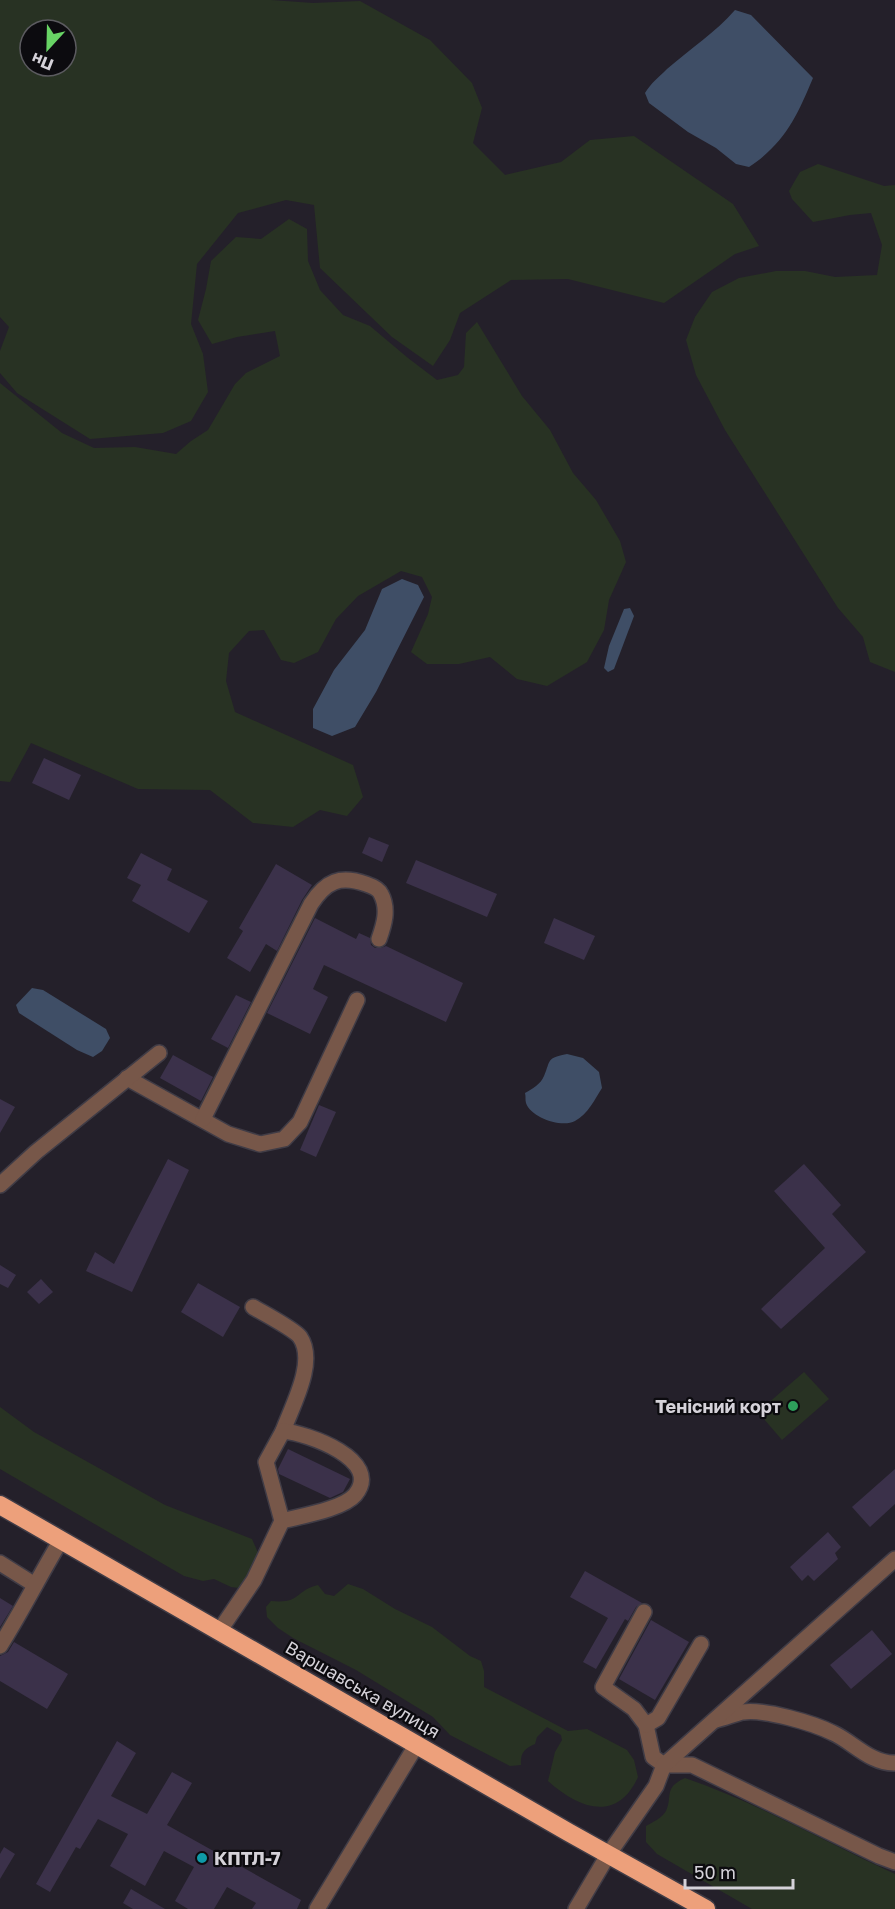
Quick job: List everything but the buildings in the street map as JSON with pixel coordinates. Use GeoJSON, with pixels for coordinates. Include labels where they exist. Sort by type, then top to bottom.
{"type":"FeatureCollection","features":[{"type":"Feature","properties":{"kind":"highway","name":"Варшавська вулиця"},"geometry":{"type":"LineString","coordinates":[[0,1505],[9,1517],[61,1540],[706,1909]]}},
{"type":"Feature","properties":{"kind":"street"},"geometry":{"type":"LineString","coordinates":[[203,1119],[320,891],[328,884],[340,880],[355,880],[381,892],[385,922],[379,939]]}},
{"type":"Feature","properties":{"kind":"street"},"geometry":{"type":"LineString","coordinates":[[127,1078],[228,1134],[260,1144],[284,1139],[300,1122],[357,1000]]}},
{"type":"Feature","properties":{"kind":"street"},"geometry":{"type":"LineString","coordinates":[[0,1185],[36,1152],[159,1053]]}},
{"type":"Feature","properties":{"kind":"street"},"geometry":{"type":"LineString","coordinates":[[220,1630],[254,1580],[282,1521],[266,1462],[283,1431],[306,1366],[306,1352],[299,1336],[253,1307]]}},
{"type":"Feature","properties":{"kind":"street"},"geometry":{"type":"LineString","coordinates":[[282,1521],[340,1506],[355,1496],[362,1484],[360,1471],[353,1459],[298,1432],[283,1431]]}},
{"type":"Feature","properties":{"kind":"street"},"geometry":{"type":"LineString","coordinates":[[0,1646],[28,1601],[35,1584],[61,1540]]}},
{"type":"Feature","properties":{"kind":"street"},"geometry":{"type":"LineString","coordinates":[[580,1908],[608,1855],[659,1782],[663,1765],[895,1559]]}},
{"type":"Feature","properties":{"kind":"street"},"geometry":{"type":"LineString","coordinates":[[0,1563],[35,1584]]}},
{"type":"Feature","properties":{"kind":"street"},"geometry":{"type":"LineString","coordinates":[[644,1612],[603,1687],[634,1709],[646,1725],[653,1757],[663,1765],[692,1765],[895,1862]]}},
{"type":"Feature","properties":{"kind":"street"},"geometry":{"type":"LineString","coordinates":[[646,1725],[658,1718],[701,1644]]}},
{"type":"Feature","properties":{"kind":"street"},"geometry":{"type":"LineString","coordinates":[[710,1722],[744,1712],[790,1718],[834,1733],[867,1755],[895,1763]]}},
{"type":"Feature","properties":{"kind":"street"},"geometry":{"type":"LineString","coordinates":[[317,1909],[417,1744]]}},
{"type":"Feature","properties":{"kind":"green space"},"geometry":{"type":"Polygon","coordinates":[[[0,0],[271,0],[313,3],[360,1],[430,40],[472,83],[482,108],[473,143],[505,175],[561,162],[590,140],[634,136],[733,204],[759,246],[735,254],[664,303],[568,279],[511,280],[460,313],[450,340],[433,366],[392,337],[320,268],[314,205],[286,200],[238,213],[197,264],[191,324],[203,354],[208,392],[191,421],[163,433],[90,439],[17,393],[0,373],[0,351],[9,327],[0,317],[0,0]]]}},
{"type":"Feature","properties":{"kind":"green space"},"geometry":{"type":"Polygon","coordinates":[[[818,164],[884,186],[895,185],[895,672],[870,662],[863,637],[838,608],[725,430],[696,375],[686,340],[695,317],[712,292],[739,278],[776,271],[805,271],[835,277],[877,275],[882,245],[871,213],[813,222],[792,199],[789,191],[800,172],[818,164]]]}},
{"type":"Feature","properties":{"kind":"green space"},"geometry":{"type":"Polygon","coordinates":[[[289,219],[307,229],[308,261],[320,290],[343,315],[370,326],[437,380],[458,375],[464,367],[466,333],[477,322],[522,396],[550,430],[573,473],[596,500],[620,541],[626,562],[609,600],[604,630],[587,662],[547,686],[517,679],[490,657],[459,664],[427,664],[411,652],[428,614],[432,597],[422,577],[401,571],[358,596],[336,619],[318,652],[294,663],[281,660],[264,630],[249,631],[229,653],[226,681],[235,712],[353,765],[363,797],[347,816],[320,810],[293,827],[253,823],[210,790],[138,789],[31,743],[10,782],[0,781],[0,383],[62,433],[94,448],[135,447],[176,454],[208,430],[235,384],[246,373],[280,356],[275,331],[237,337],[212,344],[198,320],[211,261],[236,237],[261,239],[289,219]]]}},
{"type":"Feature","properties":{"kind":"green space","name":"Тенісний корт"},"geometry":{"type":"Polygon","coordinates":[[[804,1372],[829,1399],[782,1440],[758,1412],[804,1372]]]}},
{"type":"Feature","properties":{"kind":"green space"},"geometry":{"type":"Polygon","coordinates":[[[0,1407],[34,1432],[165,1505],[252,1539],[259,1555],[247,1589],[231,1587],[214,1579],[203,1581],[184,1576],[0,1469],[0,1407]]]}},
{"type":"Feature","properties":{"kind":"green space"},"geometry":{"type":"Polygon","coordinates":[[[348,1584],[363,1589],[395,1609],[432,1627],[470,1656],[481,1661],[484,1671],[484,1687],[568,1731],[587,1729],[627,1750],[634,1760],[638,1777],[629,1792],[619,1801],[608,1806],[597,1807],[572,1799],[548,1781],[555,1752],[562,1740],[561,1735],[547,1727],[537,1737],[535,1744],[524,1752],[521,1765],[510,1766],[450,1735],[433,1717],[356,1670],[293,1638],[267,1617],[266,1607],[271,1601],[288,1601],[318,1585],[325,1594],[334,1596],[348,1584]]]}},
{"type":"Feature","properties":{"kind":"green space"},"geometry":{"type":"Polygon","coordinates":[[[685,1778],[765,1811],[895,1874],[895,1909],[752,1909],[657,1854],[646,1842],[646,1826],[666,1811],[671,1789],[685,1778]]]}},
{"type":"Feature","properties":{"kind":"water"},"geometry":{"type":"Polygon","coordinates":[[[735,10],[751,15],[813,78],[801,105],[781,138],[749,167],[736,164],[716,148],[688,132],[649,103],[645,93],[667,69],[735,10]]]}},
{"type":"Feature","properties":{"kind":"water"},"geometry":{"type":"Polygon","coordinates":[[[402,579],[418,585],[424,597],[376,692],[355,727],[332,736],[313,728],[313,709],[334,670],[365,630],[382,589],[402,579]]]}},
{"type":"Feature","properties":{"kind":"water"},"geometry":{"type":"Polygon","coordinates":[[[630,608],[634,616],[614,669],[608,672],[604,668],[609,646],[624,609],[630,608]]]}},
{"type":"Feature","properties":{"kind":"water"},"geometry":{"type":"Polygon","coordinates":[[[32,988],[43,990],[106,1029],[110,1038],[102,1051],[93,1057],[77,1050],[19,1013],[16,1005],[32,988]]]}},
{"type":"Feature","properties":{"kind":"water"},"geometry":{"type":"Polygon","coordinates":[[[567,1054],[583,1058],[599,1072],[602,1088],[584,1114],[575,1121],[563,1123],[547,1120],[534,1113],[526,1103],[525,1093],[541,1081],[552,1058],[567,1054]]]}},
{"type":"Feature","properties":{"kind":"place","name":"Тенісний корт"},"geometry":{"type":"Point","coordinates":[793,1406]}},
{"type":"Feature","properties":{"kind":"place","name":"КПТЛ-7"},"geometry":{"type":"Point","coordinates":[202,1858]}}]}
